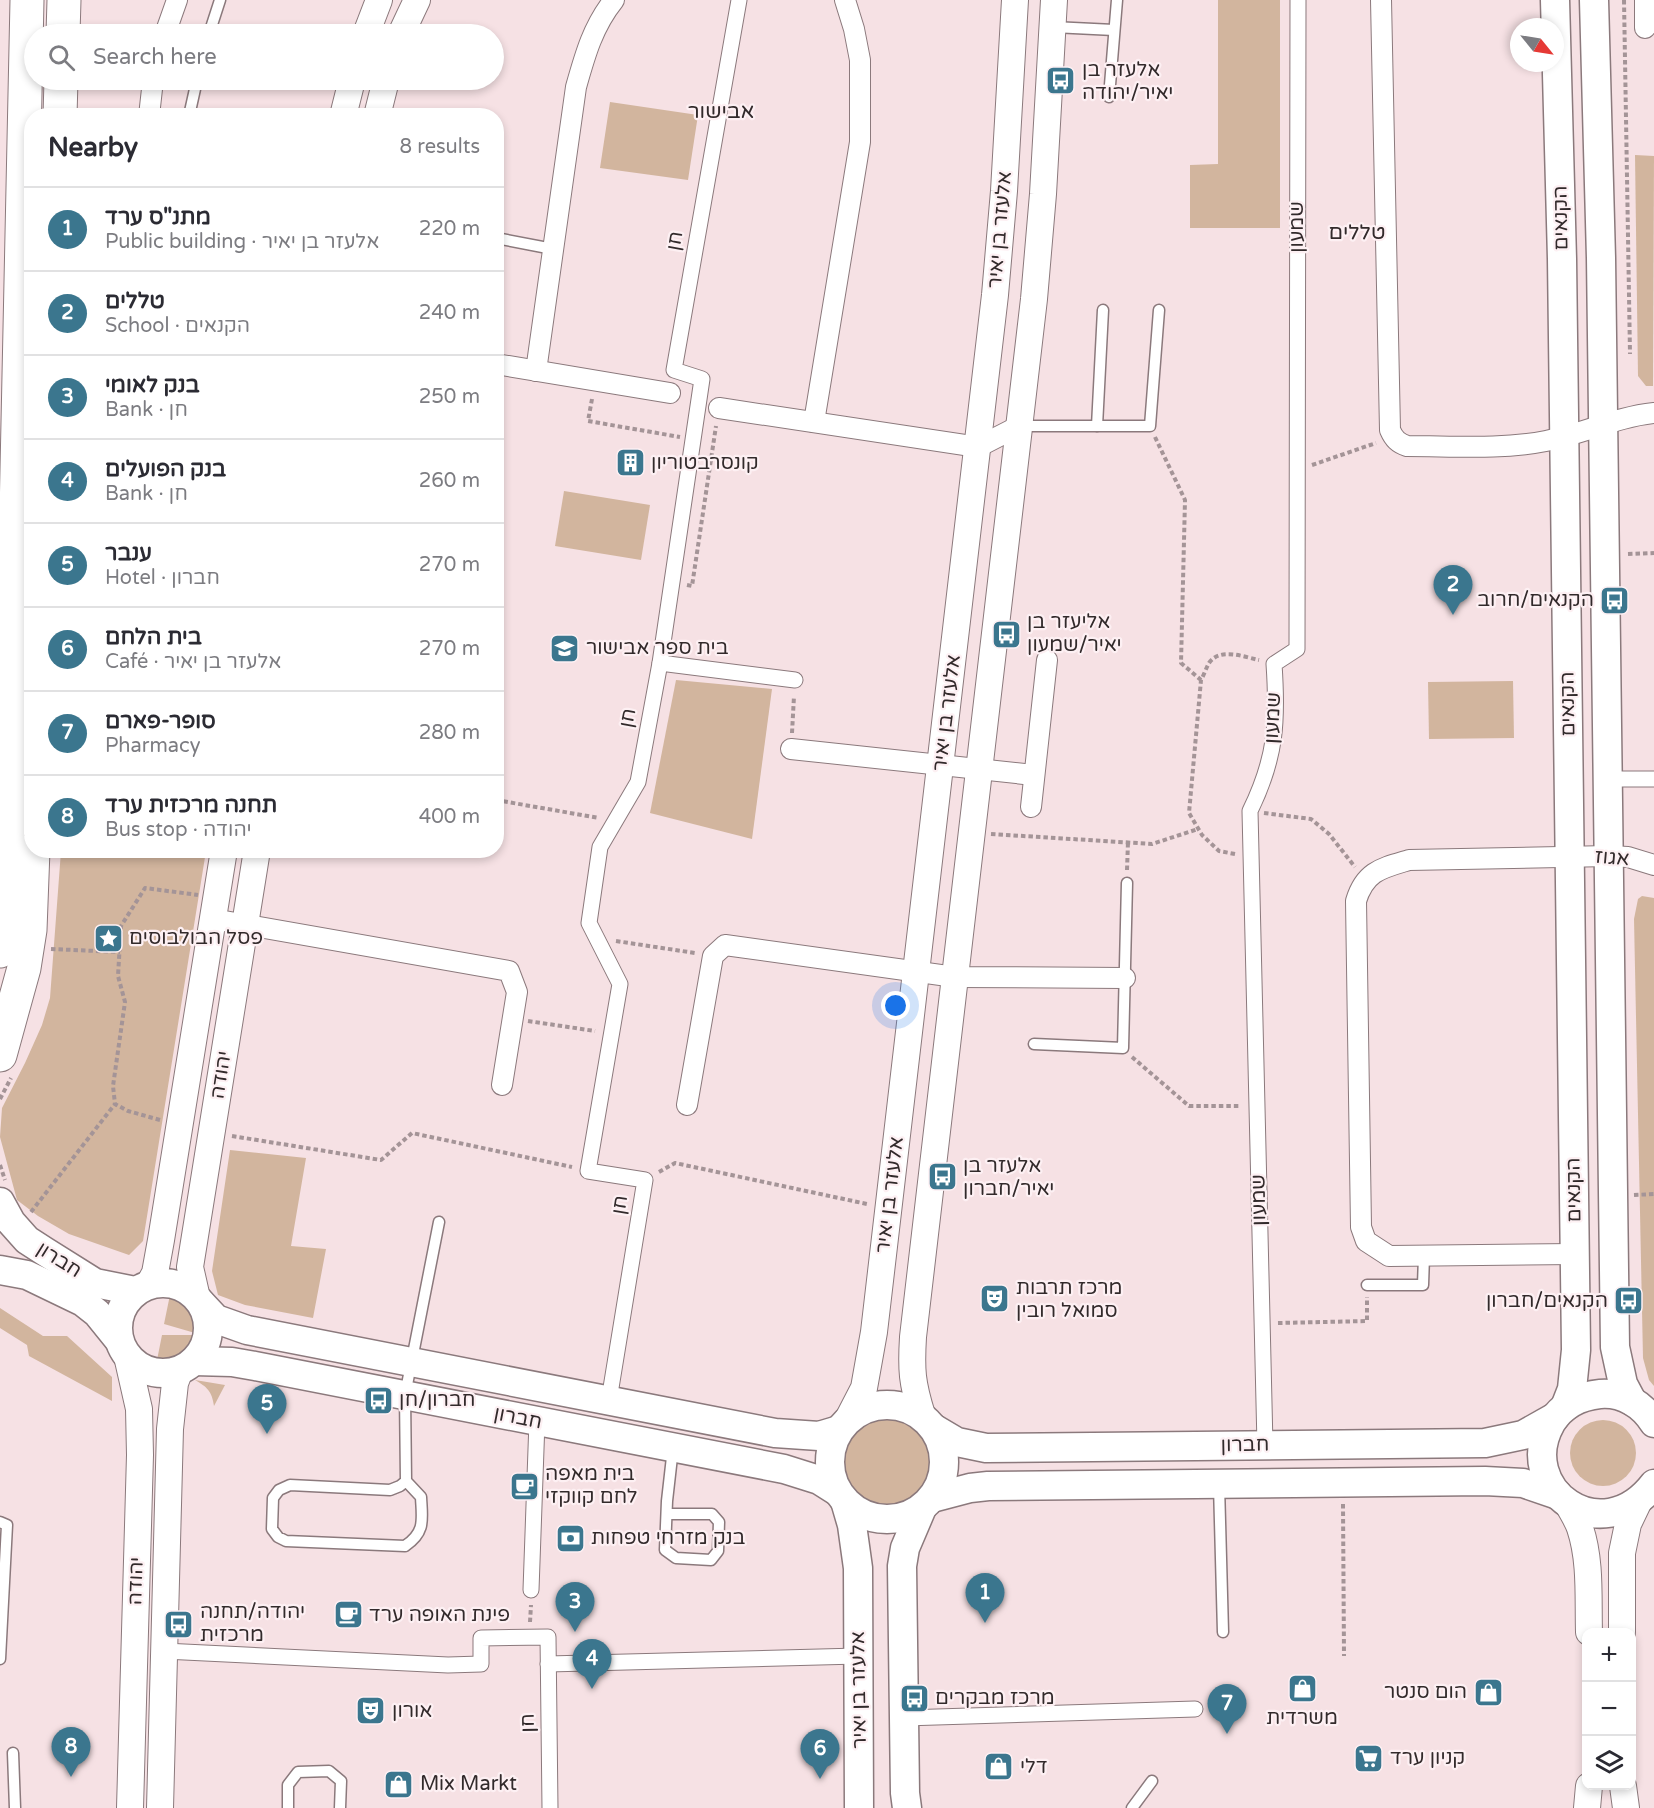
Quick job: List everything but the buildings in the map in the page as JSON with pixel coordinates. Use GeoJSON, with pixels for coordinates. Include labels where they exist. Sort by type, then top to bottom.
{"type":"FeatureCollection","features":[{"type":"Feature","properties":{"kind":"highway"},"geometry":{"type":"LineString","coordinates":[[26,24],[27,0]]}},
{"type":"Feature","properties":{"kind":"highway"},"geometry":{"type":"LineString","coordinates":[[63,24],[64,0]]}},
{"type":"Feature","properties":{"kind":"highway"},"geometry":{"type":"LineString","coordinates":[[0,951],[5,925],[6,696],[24,86]]}},
{"type":"Feature","properties":{"kind":"highway"},"geometry":{"type":"LineString","coordinates":[[60,108],[61,90]]}},
{"type":"Feature","properties":{"kind":"highway"},"geometry":{"type":"LineString","coordinates":[[0,1055],[24,968],[30,930],[33,858]]}},
{"type":"Feature","properties":{"kind":"main road","name":"הקנאים"},"geometry":{"type":"LineString","coordinates":[[1555,0],[1564,437],[1575,1370],[1572,1389],[1546,1432],[1543,1465],[1548,1481],[1562,1499]]}},
{"type":"Feature","properties":{"kind":"main road","name":"הקנאים"},"geometry":{"type":"LineString","coordinates":[[1594,0],[1603,423],[1615,1347],[1623,1384],[1647,1414]]}},
{"type":"Feature","properties":{"kind":"main road","name":"חברון"},"geometry":{"type":"LineString","coordinates":[[3,1193],[11,1222],[44,1251],[95,1283],[142,1288]]}},
{"type":"Feature","properties":{"kind":"main road","name":"חברון"},"geometry":{"type":"LineString","coordinates":[[0,1270],[27,1275],[83,1302],[97,1313],[122,1347]]}},
{"type":"Feature","properties":{"kind":"main road"},"geometry":{"type":"LineString","coordinates":[[162,1282],[188,1289],[199,1301],[207,1315],[207,1340],[202,1351],[187,1365],[169,1373],[157,1373],[135,1365],[122,1347],[117,1326],[119,1312],[126,1301],[142,1288],[162,1282]]}},
{"type":"Feature","properties":{"kind":"main road","name":"חברון"},"geometry":{"type":"LineString","coordinates":[[199,1301],[216,1319],[247,1330],[775,1433],[819,1436],[844,1425]]}},
{"type":"Feature","properties":{"kind":"main road","name":"חברון"},"geometry":{"type":"LineString","coordinates":[[187,1365],[231,1362],[784,1469],[819,1480],[842,1497]]}},
{"type":"Feature","properties":{"kind":"main road","name":"חברון"},"geometry":{"type":"LineString","coordinates":[[928,1422],[957,1442],[986,1448],[1485,1443],[1523,1436],[1584,1397],[1605,1394],[1619,1396],[1647,1414]]}},
{"type":"Feature","properties":{"kind":"main road"},"geometry":{"type":"LineString","coordinates":[[907,1808],[902,1566],[905,1548],[927,1503],[941,1482],[945,1464],[943,1445],[928,1422],[908,1408],[892,1404],[876,1405],[862,1410],[844,1425],[833,1442],[830,1467],[842,1497],[858,1511],[874,1518],[891,1519],[907,1516],[927,1503]]}},
{"type":"Feature","properties":{"kind":"main road","name":"חברון"},"geometry":{"type":"LineString","coordinates":[[927,1503],[970,1488],[988,1486],[1506,1481],[1523,1483],[1562,1499],[1578,1509],[1603,1514],[1629,1508],[1648,1493]]}},
{"type":"Feature","properties":{"kind":"main road","name":"אלעזר בן יאיר"},"geometry":{"type":"LineString","coordinates":[[842,1497],[856,1543],[860,1808]]}},
{"type":"Feature","properties":{"kind":"street"},"geometry":{"type":"LineString","coordinates":[[169,24],[177,0]]}},
{"type":"Feature","properties":{"kind":"street"},"geometry":{"type":"LineString","coordinates":[[370,24],[379,0]]}},
{"type":"Feature","properties":{"kind":"street"},"geometry":{"type":"LineString","coordinates":[[406,24],[417,0]]}},
{"type":"Feature","properties":{"kind":"street"},"geometry":{"type":"LineString","coordinates":[[536,370],[576,87],[589,43],[601,16],[614,0]]}},
{"type":"Feature","properties":{"kind":"street","name":"חן"},"geometry":{"type":"LineString","coordinates":[[609,1400],[645,1180],[588,1171],[620,984],[589,923],[600,847],[638,783],[660,663],[702,378],[674,370],[739,0]]}},
{"type":"Feature","properties":{"kind":"street"},"geometry":{"type":"LineString","coordinates":[[814,422],[860,142],[860,60],[845,0]]}},
{"type":"Feature","properties":{"kind":"street","name":"אלעזר בן יאיר"},"geometry":{"type":"LineString","coordinates":[[844,1425],[864,1388],[869,1366],[889,1208],[994,307],[1004,191],[1015,0]]}},
{"type":"Feature","properties":{"kind":"street","name":"אלעזר בן יאיר"},"geometry":{"type":"LineString","coordinates":[[928,1422],[912,1383],[912,1346],[1040,235],[1054,0]]}},
{"type":"Feature","properties":{"kind":"street","name":"שמעון"},"geometry":{"type":"LineString","coordinates":[[1265,1445],[1250,811],[1263,784],[1275,742],[1277,703],[1274,664],[1297,649],[1298,0]]}},
{"type":"Feature","properties":{"kind":"street"},"geometry":{"type":"LineString","coordinates":[[1381,0],[1390,430],[1394,437],[1407,446],[1526,444],[1564,437],[1625,417],[1654,413]]}},
{"type":"Feature","properties":{"kind":"street"},"geometry":{"type":"LineString","coordinates":[[1645,0],[1645,28]]}},
{"type":"Feature","properties":{"kind":"street"},"geometry":{"type":"LineString","coordinates":[[150,108],[152,90]]}},
{"type":"Feature","properties":{"kind":"street"},"geometry":{"type":"LineString","coordinates":[[345,108],[350,90]]}},
{"type":"Feature","properties":{"kind":"street"},"geometry":{"type":"LineString","coordinates":[[379,108],[384,90]]}},
{"type":"Feature","properties":{"kind":"street"},"geometry":{"type":"LineString","coordinates":[[504,365],[670,393]]}},
{"type":"Feature","properties":{"kind":"street"},"geometry":{"type":"LineString","coordinates":[[719,408],[978,447],[1019,426]]}},
{"type":"Feature","properties":{"kind":"street"},"geometry":{"type":"LineString","coordinates":[[1031,807],[1047,660]]}},
{"type":"Feature","properties":{"kind":"street"},"geometry":{"type":"LineString","coordinates":[[660,663],[795,680]]}},
{"type":"Feature","properties":{"kind":"street"},"geometry":{"type":"LineString","coordinates":[[791,749],[979,771],[1034,775]]}},
{"type":"Feature","properties":{"kind":"street"},"geometry":{"type":"LineString","coordinates":[[1608,779],[1654,779]]}},
{"type":"Feature","properties":{"kind":"street","name":"אגוז"},"geometry":{"type":"LineString","coordinates":[[1365,880],[1378,870],[1410,860],[1570,855],[1628,857],[1654,865]]}},
{"type":"Feature","properties":{"kind":"street","name":"יהודה"},"geometry":{"type":"LineString","coordinates":[[142,1288],[155,1274],[223,858]]}},
{"type":"Feature","properties":{"kind":"street","name":"יהודה"},"geometry":{"type":"LineString","coordinates":[[199,1301],[190,1267],[256,858]]}},
{"type":"Feature","properties":{"kind":"street"},"geometry":{"type":"LineString","coordinates":[[1365,880],[1356,901],[1361,1227],[1366,1241],[1389,1256],[1575,1254]]}},
{"type":"Feature","properties":{"kind":"street"},"geometry":{"type":"LineString","coordinates":[[214,908],[246,923],[508,971],[517,992],[502,1085]]}},
{"type":"Feature","properties":{"kind":"street"},"geometry":{"type":"LineString","coordinates":[[687,1105],[713,956],[725,945],[955,976],[1125,978]]}},
{"type":"Feature","properties":{"kind":"street","name":"יהודה"},"geometry":{"type":"LineString","coordinates":[[122,1347],[139,1409],[140,1447],[130,1808]]}},
{"type":"Feature","properties":{"kind":"street","name":"יהודה"},"geometry":{"type":"LineString","coordinates":[[160,1808],[170,1428],[175,1383],[187,1365]]}},
{"type":"Feature","properties":{"kind":"street"},"geometry":{"type":"LineString","coordinates":[[531,1590],[537,1421]]}},
{"type":"Feature","properties":{"kind":"street"},"geometry":{"type":"LineString","coordinates":[[1622,1628],[1622,1553],[1628,1524],[1648,1493]]}},
{"type":"Feature","properties":{"kind":"street"},"geometry":{"type":"LineString","coordinates":[[1562,1499],[1579,1527],[1586,1555],[1589,1628]]}},
{"type":"Feature","properties":{"kind":"street"},"geometry":{"type":"LineString","coordinates":[[164,1651],[448,1665],[481,1664],[481,1638],[530,1637]]}},
{"type":"Feature","properties":{"kind":"street","name":"חן"},"geometry":{"type":"LineString","coordinates":[[530,1637],[548,1637],[550,1808]]}},
{"type":"Feature","properties":{"kind":"street"},"geometry":{"type":"LineString","coordinates":[[548,1664],[858,1656]]}},
{"type":"Feature","properties":{"kind":"street"},"geometry":{"type":"LineString","coordinates":[[904,1718],[1195,1709]]}},
{"type":"Feature","properties":{"kind":"street"},"geometry":{"type":"LineString","coordinates":[[1587,1808],[1589,1790]]}},
{"type":"Feature","properties":{"kind":"street"},"geometry":{"type":"LineString","coordinates":[[1624,1790],[1626,1808]]}},
{"type":"Feature","properties":{"kind":"lane"},"geometry":{"type":"LineString","coordinates":[[212,24],[220,0]]}},
{"type":"Feature","properties":{"kind":"lane"},"geometry":{"type":"LineString","coordinates":[[1109,97],[1117,0]]}},
{"type":"Feature","properties":{"kind":"lane"},"geometry":{"type":"LineString","coordinates":[[1053,27],[1114,30]]}},
{"type":"Feature","properties":{"kind":"lane"},"geometry":{"type":"LineString","coordinates":[[191,108],[195,90]]}},
{"type":"Feature","properties":{"kind":"lane"},"geometry":{"type":"LineString","coordinates":[[504,240],[553,249]]}},
{"type":"Feature","properties":{"kind":"lane"},"geometry":{"type":"LineString","coordinates":[[1097,426],[1103,310]]}},
{"type":"Feature","properties":{"kind":"lane"},"geometry":{"type":"LineString","coordinates":[[1019,426],[1150,426],[1159,310]]}},
{"type":"Feature","properties":{"kind":"lane"},"geometry":{"type":"LineString","coordinates":[[1034,1044],[1123,1048],[1127,883]]}},
{"type":"Feature","properties":{"kind":"lane"},"geometry":{"type":"LineString","coordinates":[[406,1481],[390,1490],[290,1485],[279,1490],[273,1497],[272,1528],[278,1537],[286,1541],[405,1546],[416,1539],[422,1527],[421,1497],[406,1481],[405,1395],[439,1222]]}},
{"type":"Feature","properties":{"kind":"lane"},"geometry":{"type":"LineString","coordinates":[[1367,1285],[1423,1285],[1424,1256]]}},
{"type":"Feature","properties":{"kind":"lane"},"geometry":{"type":"LineString","coordinates":[[667,1514],[712,1514],[719,1522],[718,1551],[711,1560],[676,1558],[665,1550],[667,1514],[673,1448]]}},
{"type":"Feature","properties":{"kind":"lane"},"geometry":{"type":"LineString","coordinates":[[1219,1484],[1223,1632]]}},
{"type":"Feature","properties":{"kind":"lane"},"geometry":{"type":"LineString","coordinates":[[0,1522],[7,1526],[0,1659]]}},
{"type":"Feature","properties":{"kind":"lane"},"geometry":{"type":"LineString","coordinates":[[13,1754],[15,1808]]}},
{"type":"Feature","properties":{"kind":"lane"},"geometry":{"type":"LineString","coordinates":[[288,1808],[288,1785],[298,1772],[329,1771],[341,1781],[340,1808]]}},
{"type":"Feature","properties":{"kind":"lane"},"geometry":{"type":"LineString","coordinates":[[1132,1808],[1152,1781]]}},
{"type":"Feature","properties":{"kind":"path"},"geometry":{"type":"LineString","coordinates":[[1624,0],[1630,354]]}},
{"type":"Feature","properties":{"kind":"path"},"geometry":{"type":"LineString","coordinates":[[596,381],[588,421],[693,439]]}},
{"type":"Feature","properties":{"kind":"path"},"geometry":{"type":"LineString","coordinates":[[672,583],[692,586],[719,408]]}},
{"type":"Feature","properties":{"kind":"path"},"geometry":{"type":"LineString","coordinates":[[1150,426],[1185,500],[1180,663],[1201,680]]}},
{"type":"Feature","properties":{"kind":"path"},"geometry":{"type":"LineString","coordinates":[[1297,470],[1394,437]]}},
{"type":"Feature","properties":{"kind":"path"},"geometry":{"type":"LineString","coordinates":[[1251,856],[1219,851],[1202,835],[1189,813],[1201,680],[1210,661],[1221,654],[1274,664]]}},
{"type":"Feature","properties":{"kind":"path"},"geometry":{"type":"LineString","coordinates":[[791,749],[795,680]]}},
{"type":"Feature","properties":{"kind":"path"},"geometry":{"type":"LineString","coordinates":[[504,801],[615,821]]}},
{"type":"Feature","properties":{"kind":"path"},"geometry":{"type":"LineString","coordinates":[[1250,811],[1311,819],[1329,834],[1365,880]]}},
{"type":"Feature","properties":{"kind":"path"},"geometry":{"type":"LineString","coordinates":[[972,832],[1152,844],[1198,829]]}},
{"type":"Feature","properties":{"kind":"path"},"geometry":{"type":"LineString","coordinates":[[1127,883],[1128,842]]}},
{"type":"Feature","properties":{"kind":"path"},"geometry":{"type":"LineString","coordinates":[[26,1218],[116,1104],[113,1086],[124,1002],[118,976],[121,926],[145,888],[214,908]]}},
{"type":"Feature","properties":{"kind":"path"},"geometry":{"type":"LineString","coordinates":[[597,938],[713,956]]}},
{"type":"Feature","properties":{"kind":"path"},"geometry":{"type":"LineString","coordinates":[[50,949],[120,952]]}},
{"type":"Feature","properties":{"kind":"path"},"geometry":{"type":"LineString","coordinates":[[513,1018],[612,1034]]}},
{"type":"Feature","properties":{"kind":"path"},"geometry":{"type":"LineString","coordinates":[[1123,1048],[1188,1106],[1257,1107]]}},
{"type":"Feature","properties":{"kind":"path"},"geometry":{"type":"LineString","coordinates":[[116,1104],[128,1111],[180,1125]]}},
{"type":"Feature","properties":{"kind":"path"},"geometry":{"type":"LineString","coordinates":[[212,1132],[381,1160],[412,1133],[588,1171]]}},
{"type":"Feature","properties":{"kind":"path"},"geometry":{"type":"LineString","coordinates":[[645,1180],[675,1163],[889,1208]]}},
{"type":"Feature","properties":{"kind":"path"},"geometry":{"type":"LineString","coordinates":[[0,1165],[3,1193]]}},
{"type":"Feature","properties":{"kind":"path"},"geometry":{"type":"LineString","coordinates":[[1262,1323],[1367,1321],[1367,1285]]}},
{"type":"Feature","properties":{"kind":"path"},"geometry":{"type":"LineString","coordinates":[[1343,1483],[1344,1656]]}},
{"type":"Feature","properties":{"kind":"path"},"geometry":{"type":"LineString","coordinates":[[530,1637],[531,1590]]}},
{"type":"Feature","properties":{"kind":"shaded area"},"geometry":{"type":"Polygon","coordinates":[[[1218,0],[1280,0],[1280,228],[1190,228],[1190,165],[1218,164],[1218,0]]]}},
{"type":"Feature","properties":{"kind":"shaded area"},"geometry":{"type":"Polygon","coordinates":[[[610,102],[698,115],[688,180],[600,168],[610,102]]]}},
{"type":"Feature","properties":{"kind":"shaded area"},"geometry":{"type":"Polygon","coordinates":[[[1635,155],[1654,156],[1653,386],[1646,386],[1638,376],[1635,155]]]}},
{"type":"Feature","properties":{"kind":"shaded area"},"geometry":{"type":"Polygon","coordinates":[[[564,491],[650,505],[641,560],[555,546],[564,491]]]}},
{"type":"Feature","properties":{"kind":"shaded area"},"geometry":{"type":"Polygon","coordinates":[[[676,680],[772,689],[752,839],[650,813],[676,680]]]}},
{"type":"Feature","properties":{"kind":"shaded area"},"geometry":{"type":"Polygon","coordinates":[[[1513,681],[1514,738],[1429,739],[1428,682],[1513,681]]]}},
{"type":"Feature","properties":{"kind":"shaded area"},"geometry":{"type":"Polygon","coordinates":[[[60,858],[205,858],[143,1241],[129,1255],[69,1234],[38,1216],[17,1200],[0,1137],[2,1108],[42,1025],[50,998],[60,858]]]}},
{"type":"Feature","properties":{"kind":"shaded area"},"geometry":{"type":"Polygon","coordinates":[[[1642,896],[1654,898],[1654,1386],[1649,1380],[1643,1358],[1634,919],[1638,899],[1642,896]]]}},
{"type":"Feature","properties":{"kind":"shaded area"},"geometry":{"type":"Polygon","coordinates":[[[230,1150],[306,1158],[291,1246],[326,1249],[313,1318],[245,1305],[218,1295],[212,1271],[230,1150]]]}},
{"type":"Feature","properties":{"kind":"shaded area"},"geometry":{"type":"Polygon","coordinates":[[[171,1290],[186,1299],[195,1310],[199,1322],[199,1334],[194,1346],[185,1356],[172,1362],[156,1365],[162,1335],[195,1335],[195,1333],[164,1324],[171,1290]]]}},
{"type":"Feature","properties":{"kind":"shaded area"},"geometry":{"type":"Polygon","coordinates":[[[0,1308],[43,1336],[67,1336],[112,1377],[112,1401],[29,1356],[27,1345],[0,1328],[0,1308]]]}},
{"type":"Feature","properties":{"kind":"shaded area"},"geometry":{"type":"Polygon","coordinates":[[[195,1380],[225,1385],[214,1406],[208,1390],[195,1380]]]}},
{"type":"Feature","properties":{"kind":"shaded area"},"geometry":{"type":"Polygon","coordinates":[[[888,1418],[913,1426],[925,1438],[933,1463],[925,1488],[913,1500],[888,1508],[863,1500],[851,1488],[843,1463],[851,1438],[863,1426],[888,1418]]]}},
{"type":"Feature","properties":{"kind":"shaded area"},"geometry":{"type":"Polygon","coordinates":[[[1603,1420],[1615,1423],[1626,1430],[1633,1441],[1636,1453],[1633,1465],[1626,1476],[1615,1483],[1603,1486],[1591,1483],[1580,1476],[1573,1465],[1570,1453],[1573,1441],[1580,1430],[1591,1423],[1603,1420]]]}},
{"type":"Feature","properties":{"kind":"place","name":"אלעזר בן יאיר/יהודה"},"geometry":{"type":"Point","coordinates":[1061,81]}},
{"type":"Feature","properties":{"kind":"place","name":"קונסרבטוריון"},"geometry":{"type":"Point","coordinates":[630,463]}},
{"type":"Feature","properties":{"kind":"place","name":"הקנאים/חרוב"},"geometry":{"type":"Point","coordinates":[1615,600]}},
{"type":"Feature","properties":{"kind":"place","name":"טללים"},"geometry":{"type":"Point","coordinates":[1453,615]}},
{"type":"Feature","properties":{"kind":"place","name":"אליעזר בן יאיר/שמעון"},"geometry":{"type":"Point","coordinates":[1006,634]}},
{"type":"Feature","properties":{"kind":"place","name":"בית ספר אבישור"},"geometry":{"type":"Point","coordinates":[565,648]}},
{"type":"Feature","properties":{"kind":"place","name":"פסל הבולבוסים"},"geometry":{"type":"Point","coordinates":[108,938]}},
{"type":"Feature","properties":{"kind":"place","name":"אלעזר בן יאיר/חברון"},"geometry":{"type":"Point","coordinates":[942,1177]}},
{"type":"Feature","properties":{"kind":"place","name":"מרכז תרבות סמואל רובין"},"geometry":{"type":"Point","coordinates":[995,1299]}},
{"type":"Feature","properties":{"kind":"place","name":"הקנאים/חברון"},"geometry":{"type":"Point","coordinates":[1629,1301]}},
{"type":"Feature","properties":{"kind":"place","name":"חברון/חן"},"geometry":{"type":"Point","coordinates":[378,1400]}},
{"type":"Feature","properties":{"kind":"place","name":"ענבר"},"geometry":{"type":"Point","coordinates":[267,1434]}},
{"type":"Feature","properties":{"kind":"place","name":"בית מאפה לחם קווקזי"},"geometry":{"type":"Point","coordinates":[524,1486]}},
{"type":"Feature","properties":{"kind":"place","name":"בנק מזרחי טפחות"},"geometry":{"type":"Point","coordinates":[570,1538]}},
{"type":"Feature","properties":{"kind":"place","name":"פינת האופה ערד"},"geometry":{"type":"Point","coordinates":[348,1615]}},
{"type":"Feature","properties":{"kind":"place","name":"מתנ\"ס ערד"},"geometry":{"type":"Point","coordinates":[985,1623]}},
{"type":"Feature","properties":{"kind":"place","name":"יהודה/תחנה מרכזית"},"geometry":{"type":"Point","coordinates":[179,1624]}},
{"type":"Feature","properties":{"kind":"place","name":"בנק לאומי"},"geometry":{"type":"Point","coordinates":[575,1632]}},
{"type":"Feature","properties":{"kind":"place","name":"משרדית"},"geometry":{"type":"Point","coordinates":[1302,1688]}},
{"type":"Feature","properties":{"kind":"place","name":"בנק הפועלים"},"geometry":{"type":"Point","coordinates":[592,1689]}},
{"type":"Feature","properties":{"kind":"place","name":"הום סנטר"},"geometry":{"type":"Point","coordinates":[1488,1692]}},
{"type":"Feature","properties":{"kind":"place","name":"מרכז מבקרים"},"geometry":{"type":"Point","coordinates":[914,1698]}},
{"type":"Feature","properties":{"kind":"place","name":"אורון"},"geometry":{"type":"Point","coordinates":[371,1711]}},
{"type":"Feature","properties":{"kind":"place","name":"סופר-פארם"},"geometry":{"type":"Point","coordinates":[1227,1734]}},
{"type":"Feature","properties":{"kind":"place","name":"קניון ערד"},"geometry":{"type":"Point","coordinates":[1369,1758]}},
{"type":"Feature","properties":{"kind":"place","name":"דלי"},"geometry":{"type":"Point","coordinates":[999,1767]}},
{"type":"Feature","properties":{"kind":"place","name":"תחנה מרכזית ערד"},"geometry":{"type":"Point","coordinates":[71,1777]}},
{"type":"Feature","properties":{"kind":"place","name":"בית הלחם"},"geometry":{"type":"Point","coordinates":[820,1779]}},
{"type":"Feature","properties":{"kind":"place","name":"Mix Markt"},"geometry":{"type":"Point","coordinates":[399,1784]}},
{"type":"Feature","properties":{"kind":"district","name":"אבישור"},"geometry":{"type":"Point","coordinates":[721,111]}},
{"type":"Feature","properties":{"kind":"district","name":"טללים"},"geometry":{"type":"Point","coordinates":[1357,232]}}]}
